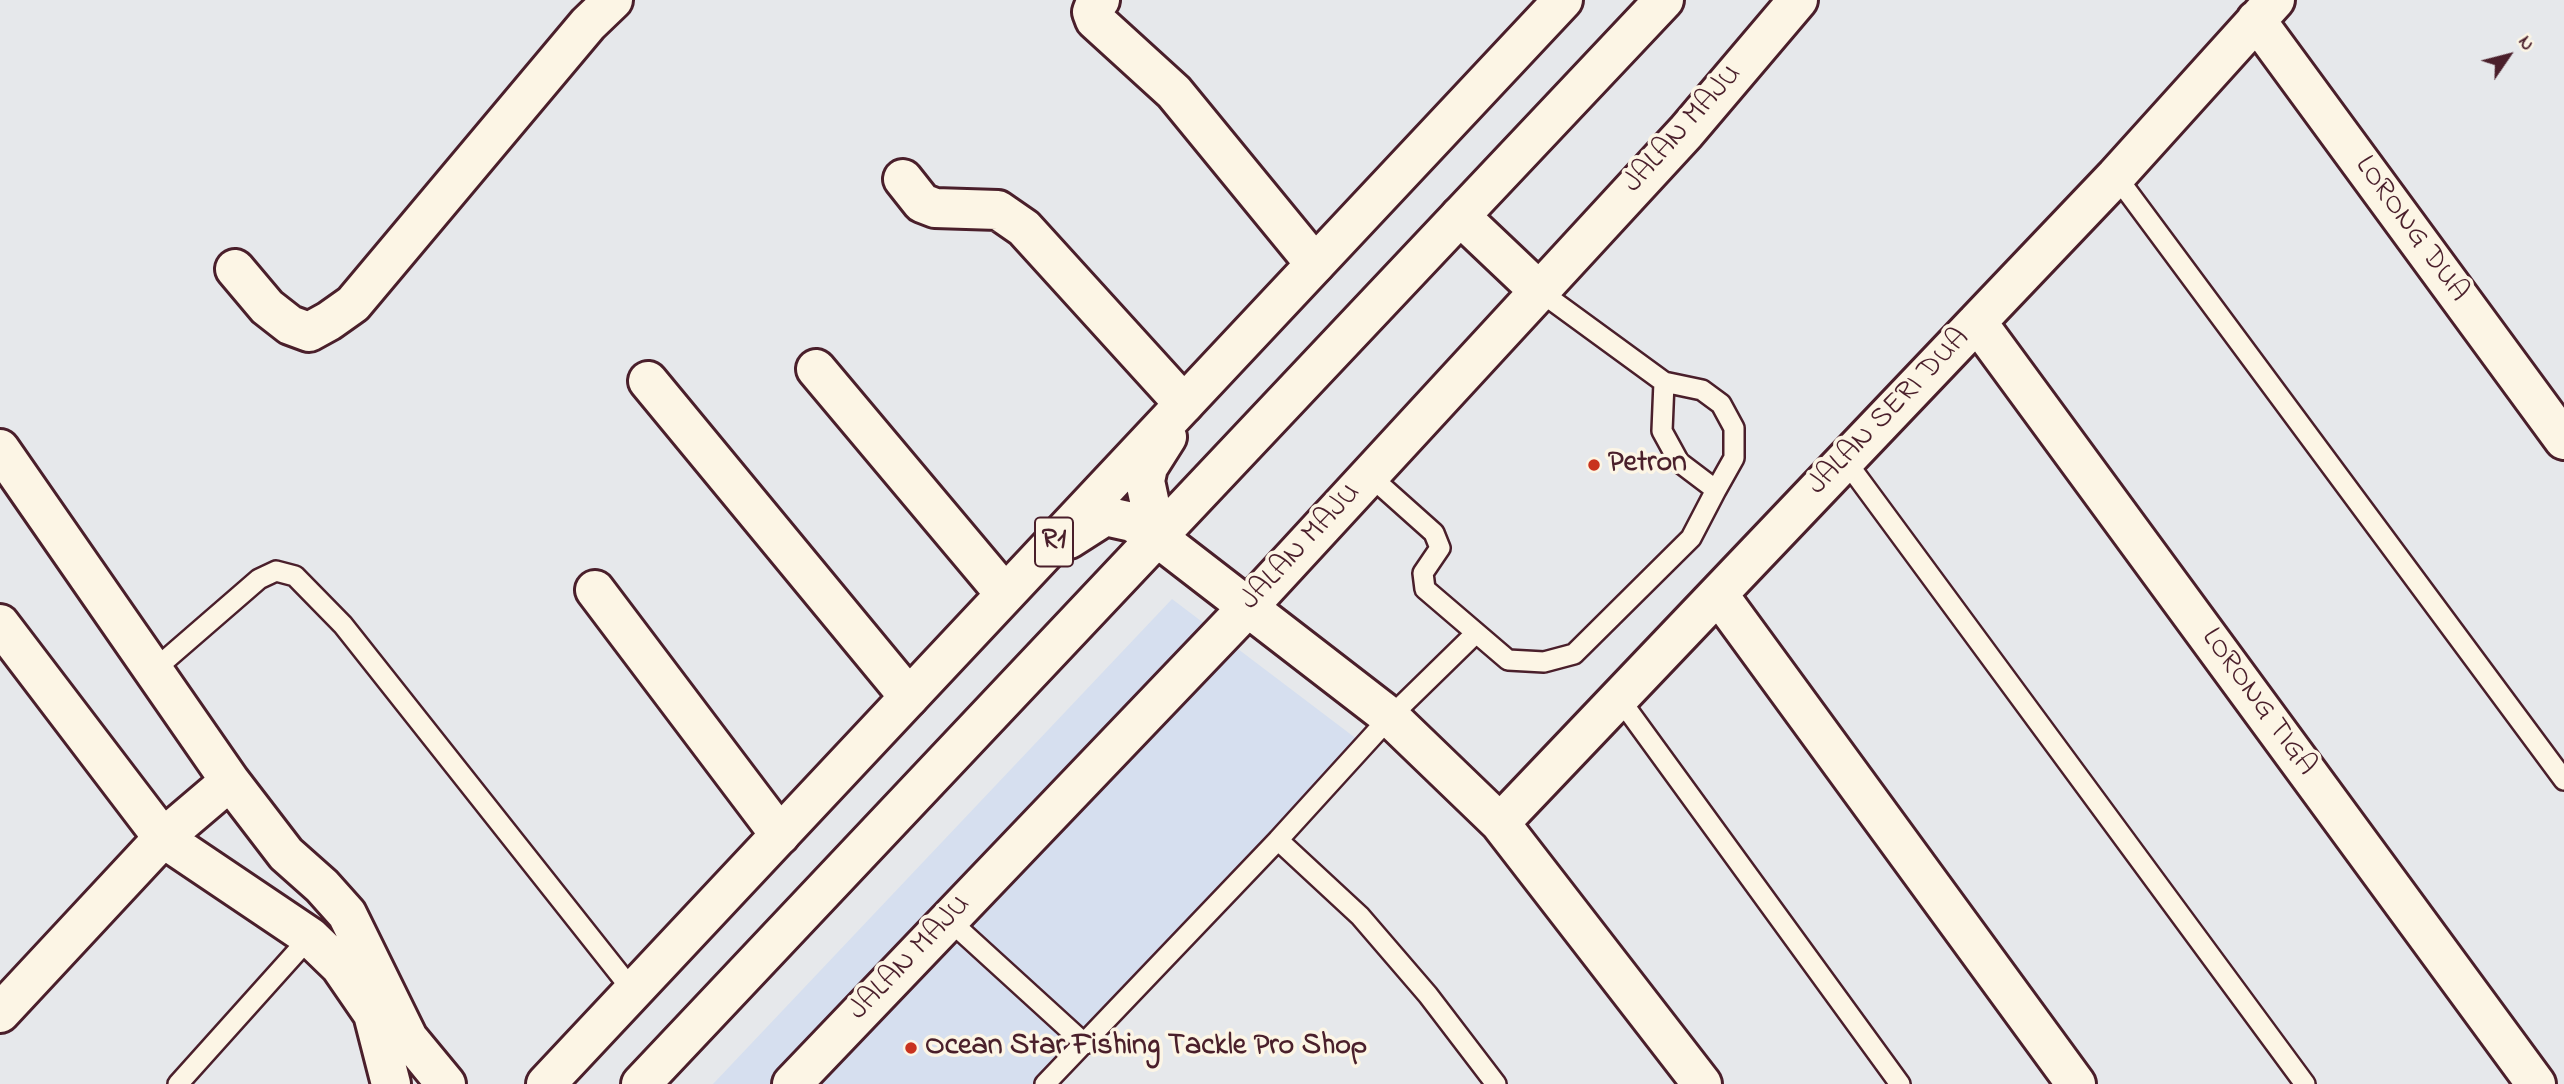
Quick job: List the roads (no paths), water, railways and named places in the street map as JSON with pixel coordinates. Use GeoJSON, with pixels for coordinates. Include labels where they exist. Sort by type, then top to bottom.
{"type":"FeatureCollection","features":[{"type":"Feature","properties":{"kind":"street"},"geometry":{"type":"LineString","coordinates":[[235,269],[267,307],[290,325],[309,332],[353,304],[589,24],[613,0]]}},
{"type":"Feature","properties":{"kind":"street"},"geometry":{"type":"LineString","coordinates":[[1100,0],[1092,12],[1095,20],[1174,92],[1315,264]]}},
{"type":"Feature","properties":{"kind":"street","name":"R1"},"geometry":{"type":"LineString","coordinates":[[545,1084],[1563,0]]}},
{"type":"Feature","properties":{"kind":"street","name":"R1"},"geometry":{"type":"LineString","coordinates":[[641,1084],[1664,0]]}},
{"type":"Feature","properties":{"kind":"street","name":"JALAN MAJU"},"geometry":{"type":"LineString","coordinates":[[792,1084],[1248,607],[1686,132],[1798,0]]}},
{"type":"Feature","properties":{"kind":"street","name":"JALAN SERI DUA"},"geometry":{"type":"LineString","coordinates":[[1500,822],[2116,176],[2266,10]]}},
{"type":"Feature","properties":{"kind":"street","name":"LORONG DUA"},"geometry":{"type":"LineString","coordinates":[[2266,10],[2564,440]]}},
{"type":"Feature","properties":{"kind":"street"},"geometry":{"type":"LineString","coordinates":[[903,179],[922,203],[934,208],[998,210],[1024,228],[1189,399],[1177,425],[1148,467],[1145,481],[1157,537]]}},
{"type":"Feature","properties":{"kind":"street"},"geometry":{"type":"LineString","coordinates":[[1460,216],[1538,290]]}},
{"type":"Feature","properties":{"kind":"street","name":"LORONG TIGA"},"geometry":{"type":"LineString","coordinates":[[1977,321],[2536,1084]]}},
{"type":"Feature","properties":{"kind":"street"},"geometry":{"type":"LineString","coordinates":[[816,369],[1005,594]]}},
{"type":"Feature","properties":{"kind":"street"},"geometry":{"type":"LineString","coordinates":[[648,381],[909,697]]}},
{"type":"Feature","properties":{"kind":"street"},"geometry":{"type":"LineString","coordinates":[[0,449],[230,781],[286,855],[322,887],[346,915],[408,1038],[446,1084]]}},
{"type":"Feature","properties":{"kind":"street"},"geometry":{"type":"LineString","coordinates":[[1031,567],[1105,516],[1132,522],[1157,537],[1248,607],[1390,717],[1500,822],[1702,1084]]}},
{"type":"Feature","properties":{"kind":"street"},"geometry":{"type":"LineString","coordinates":[[595,590],[780,835]]}},
{"type":"Feature","properties":{"kind":"street"},"geometry":{"type":"LineString","coordinates":[[1717,594],[2076,1084]]}},
{"type":"Feature","properties":{"kind":"street"},"geometry":{"type":"LineString","coordinates":[[0,624],[163,838],[310,937],[340,966],[373,1014],[391,1084]]}},
{"type":"Feature","properties":{"kind":"street"},"geometry":{"type":"LineString","coordinates":[[0,1013],[163,838],[230,781]]}},
{"type":"Feature","properties":{"kind":"lane"},"geometry":{"type":"LineString","coordinates":[[2116,176],[2564,780]]}},
{"type":"Feature","properties":{"kind":"lane"},"geometry":{"type":"LineString","coordinates":[[1369,475],[1434,533],[1440,548],[1423,573],[1425,589],[1508,660],[1544,662],[1574,654],[1691,538],[1734,458],[1734,428],[1721,404],[1702,390],[1664,382],[1538,290]]}},
{"type":"Feature","properties":{"kind":"lane"},"geometry":{"type":"LineString","coordinates":[[1664,382],[1662,431],[1679,462],[1716,491]]}},
{"type":"Feature","properties":{"kind":"lane"},"geometry":{"type":"LineString","coordinates":[[1845,460],[2305,1084]]}},
{"type":"Feature","properties":{"kind":"lane"},"geometry":{"type":"LineString","coordinates":[[154,670],[259,579],[276,571],[295,576],[343,625],[633,991]]}},
{"type":"Feature","properties":{"kind":"lane"},"geometry":{"type":"LineString","coordinates":[[1045,1084],[1278,840],[1390,717],[1476,632]]}},
{"type":"Feature","properties":{"kind":"lane"},"geometry":{"type":"LineString","coordinates":[[1619,698],[1900,1084]]}},
{"type":"Feature","properties":{"kind":"lane"},"geometry":{"type":"LineString","coordinates":[[1278,840],[1360,916],[1428,995],[1496,1084]]}},
{"type":"Feature","properties":{"kind":"lane"},"geometry":{"type":"LineString","coordinates":[[949,920],[1085,1044]]}},
{"type":"Feature","properties":{"kind":"lane"},"geometry":{"type":"LineString","coordinates":[[178,1084],[310,937]]}},
{"type":"Feature","properties":{"kind":"place","name":"Petron"},"geometry":{"type":"Point","coordinates":[1594,465]}},
{"type":"Feature","properties":{"kind":"place","name":"Ocean Star Fishing Tackle Pro Shop"},"geometry":{"type":"Point","coordinates":[911,1048]}}]}
